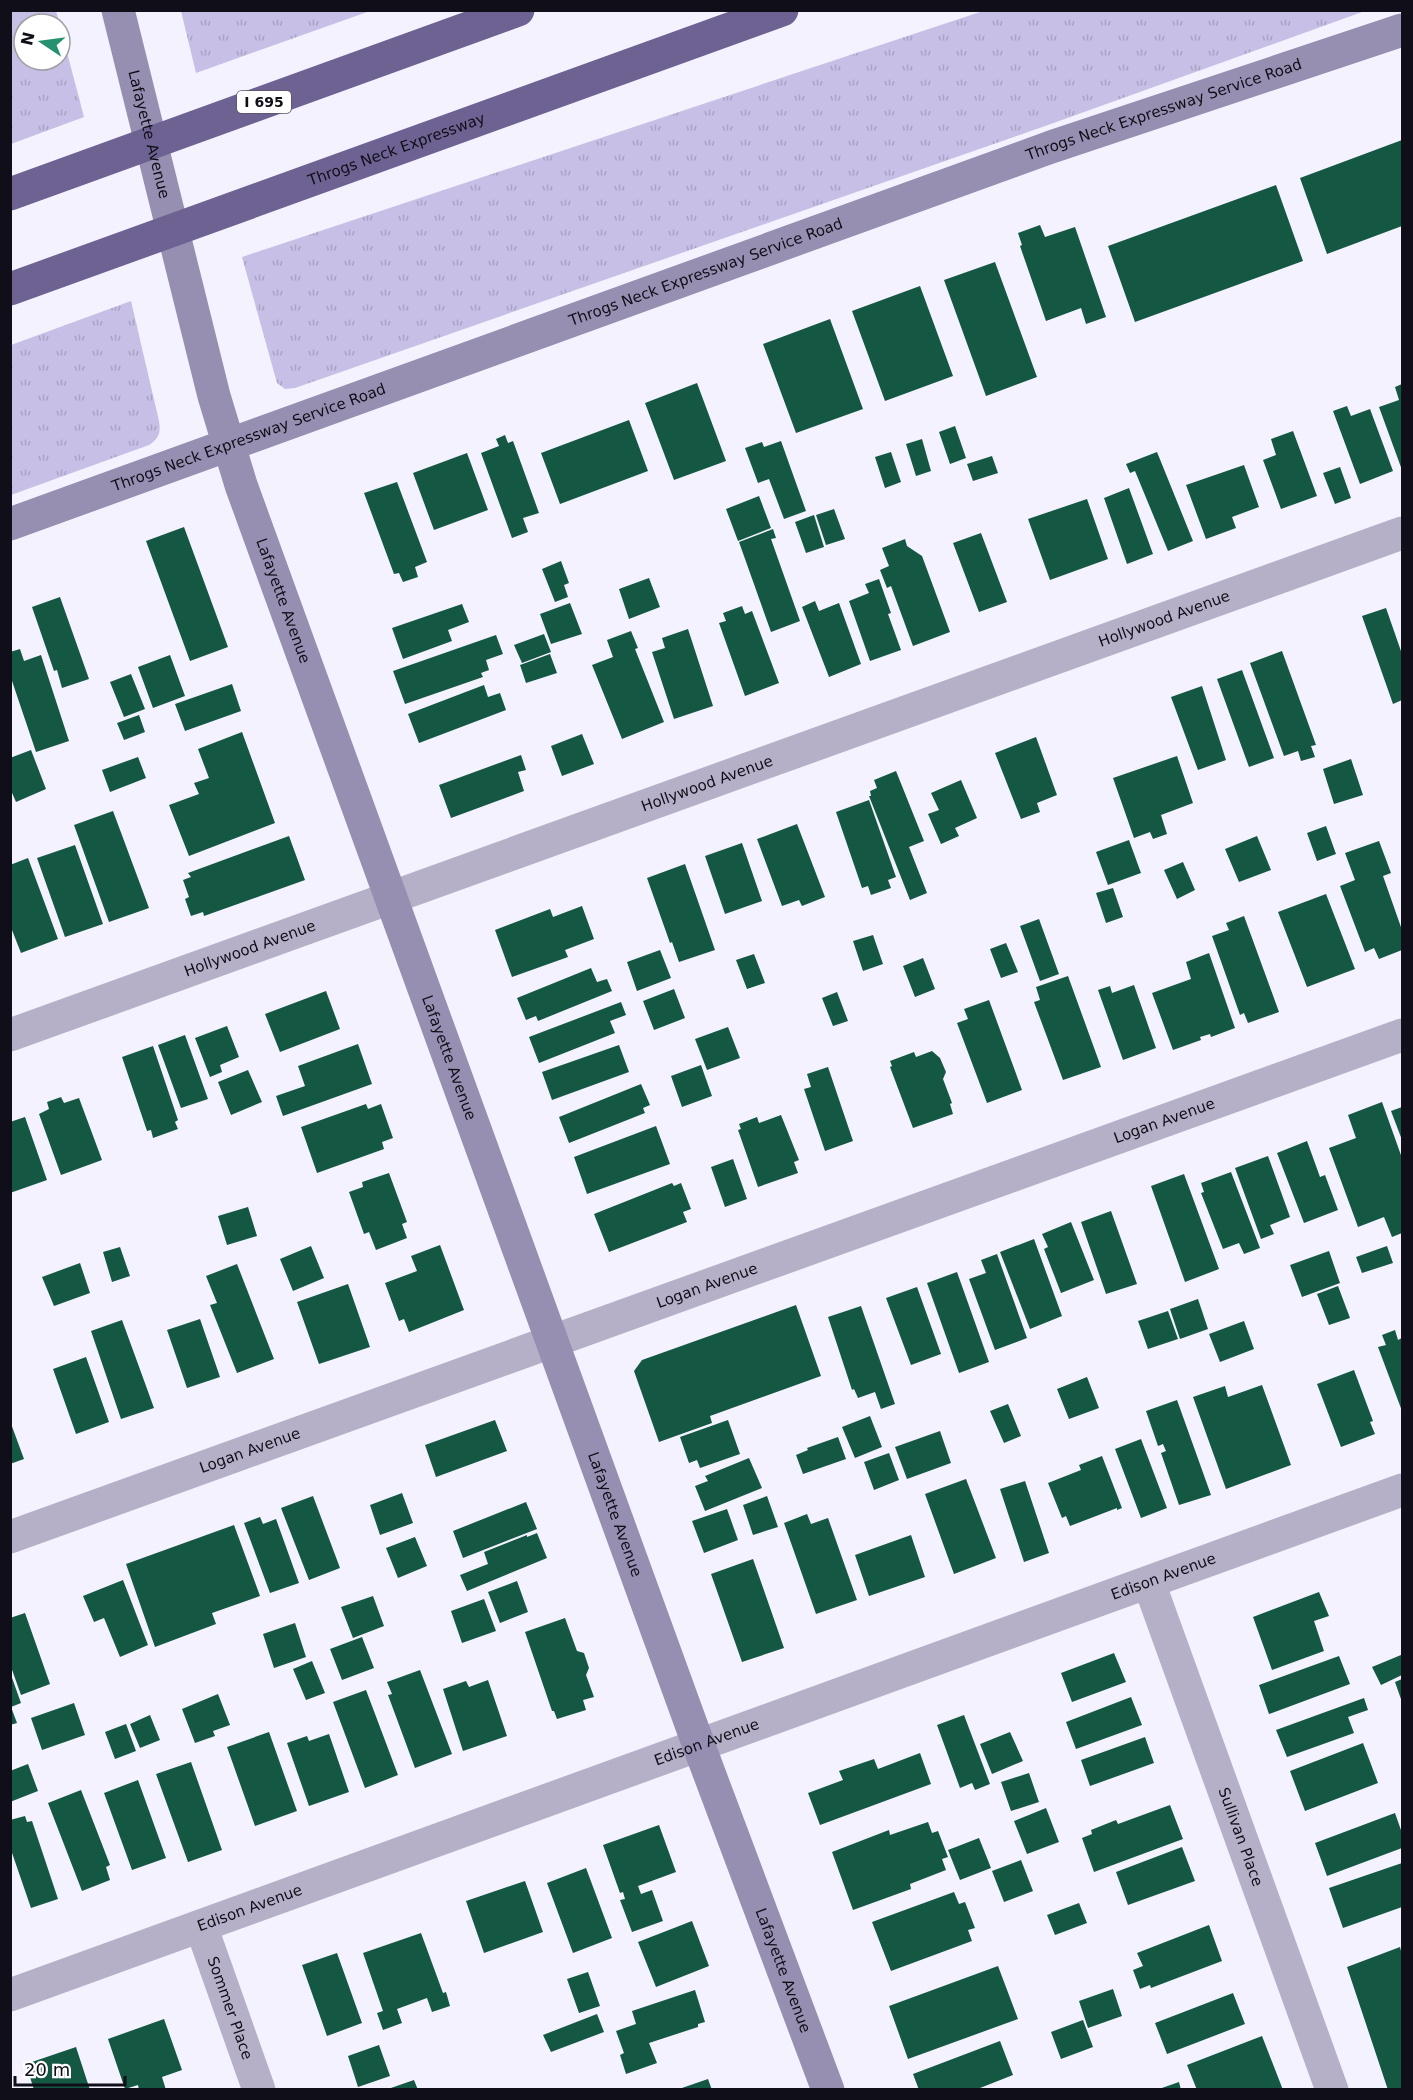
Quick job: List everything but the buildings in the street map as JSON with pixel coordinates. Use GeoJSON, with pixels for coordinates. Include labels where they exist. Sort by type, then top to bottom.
{"type":"FeatureCollection","features":[{"type":"Feature","properties":{"kind":"highway","name":"I 695"},"geometry":{"type":"LineString","coordinates":[[10,194],[518,10]]}},
{"type":"Feature","properties":{"kind":"highway","name":"Throgs Neck Expressway"},"geometry":{"type":"LineString","coordinates":[[10,289],[782,10]]}},
{"type":"Feature","properties":{"kind":"street","name":"Lafayette Avenue"},"geometry":{"type":"LineString","coordinates":[[118,10],[228,445],[390,898],[699,1746],[828,2090]]}},
{"type":"Feature","properties":{"kind":"street","name":"Throgs Neck Expressway Service Road"},"geometry":{"type":"LineString","coordinates":[[10,524],[1051,147],[1402,30]]}},
{"type":"Feature","properties":{"kind":"street","name":"Hollywood Avenue"},"geometry":{"type":"LineString","coordinates":[[10,1035],[1402,533]]}},
{"type":"Feature","properties":{"kind":"street","name":"Logan Avenue"},"geometry":{"type":"LineString","coordinates":[[10,1537],[1402,1035]]}},
{"type":"Feature","properties":{"kind":"street","name":"Edison Avenue"},"geometry":{"type":"LineString","coordinates":[[10,1995],[1402,1490]]}},
{"type":"Feature","properties":{"kind":"street","name":"Sullivan Place"},"geometry":{"type":"LineString","coordinates":[[1149,1583],[1332,2090]]}},
{"type":"Feature","properties":{"kind":"street","name":"Sommer Place"},"geometry":{"type":"LineString","coordinates":[[201,1926],[259,2090]]}},
{"type":"Feature","properties":{"kind":"green space"},"geometry":{"type":"Polygon","coordinates":[[[11,10],[56,11],[12,12],[12,72],[72,72],[84,117],[11,144],[11,10]]]}},
{"type":"Feature","properties":{"kind":"green space"},"geometry":{"type":"Polygon","coordinates":[[[181,10],[370,11],[196,73],[181,10]]]}},
{"type":"Feature","properties":{"kind":"green space"},"geometry":{"type":"Polygon","coordinates":[[[986,10],[1365,11],[1048,125],[295,388],[285,389],[277,383],[242,257],[986,10]]]}},
{"type":"Feature","properties":{"kind":"green space"},"geometry":{"type":"Polygon","coordinates":[[[131,301],[159,421],[157,437],[149,445],[11,495],[11,345],[131,301]]]}}]}
